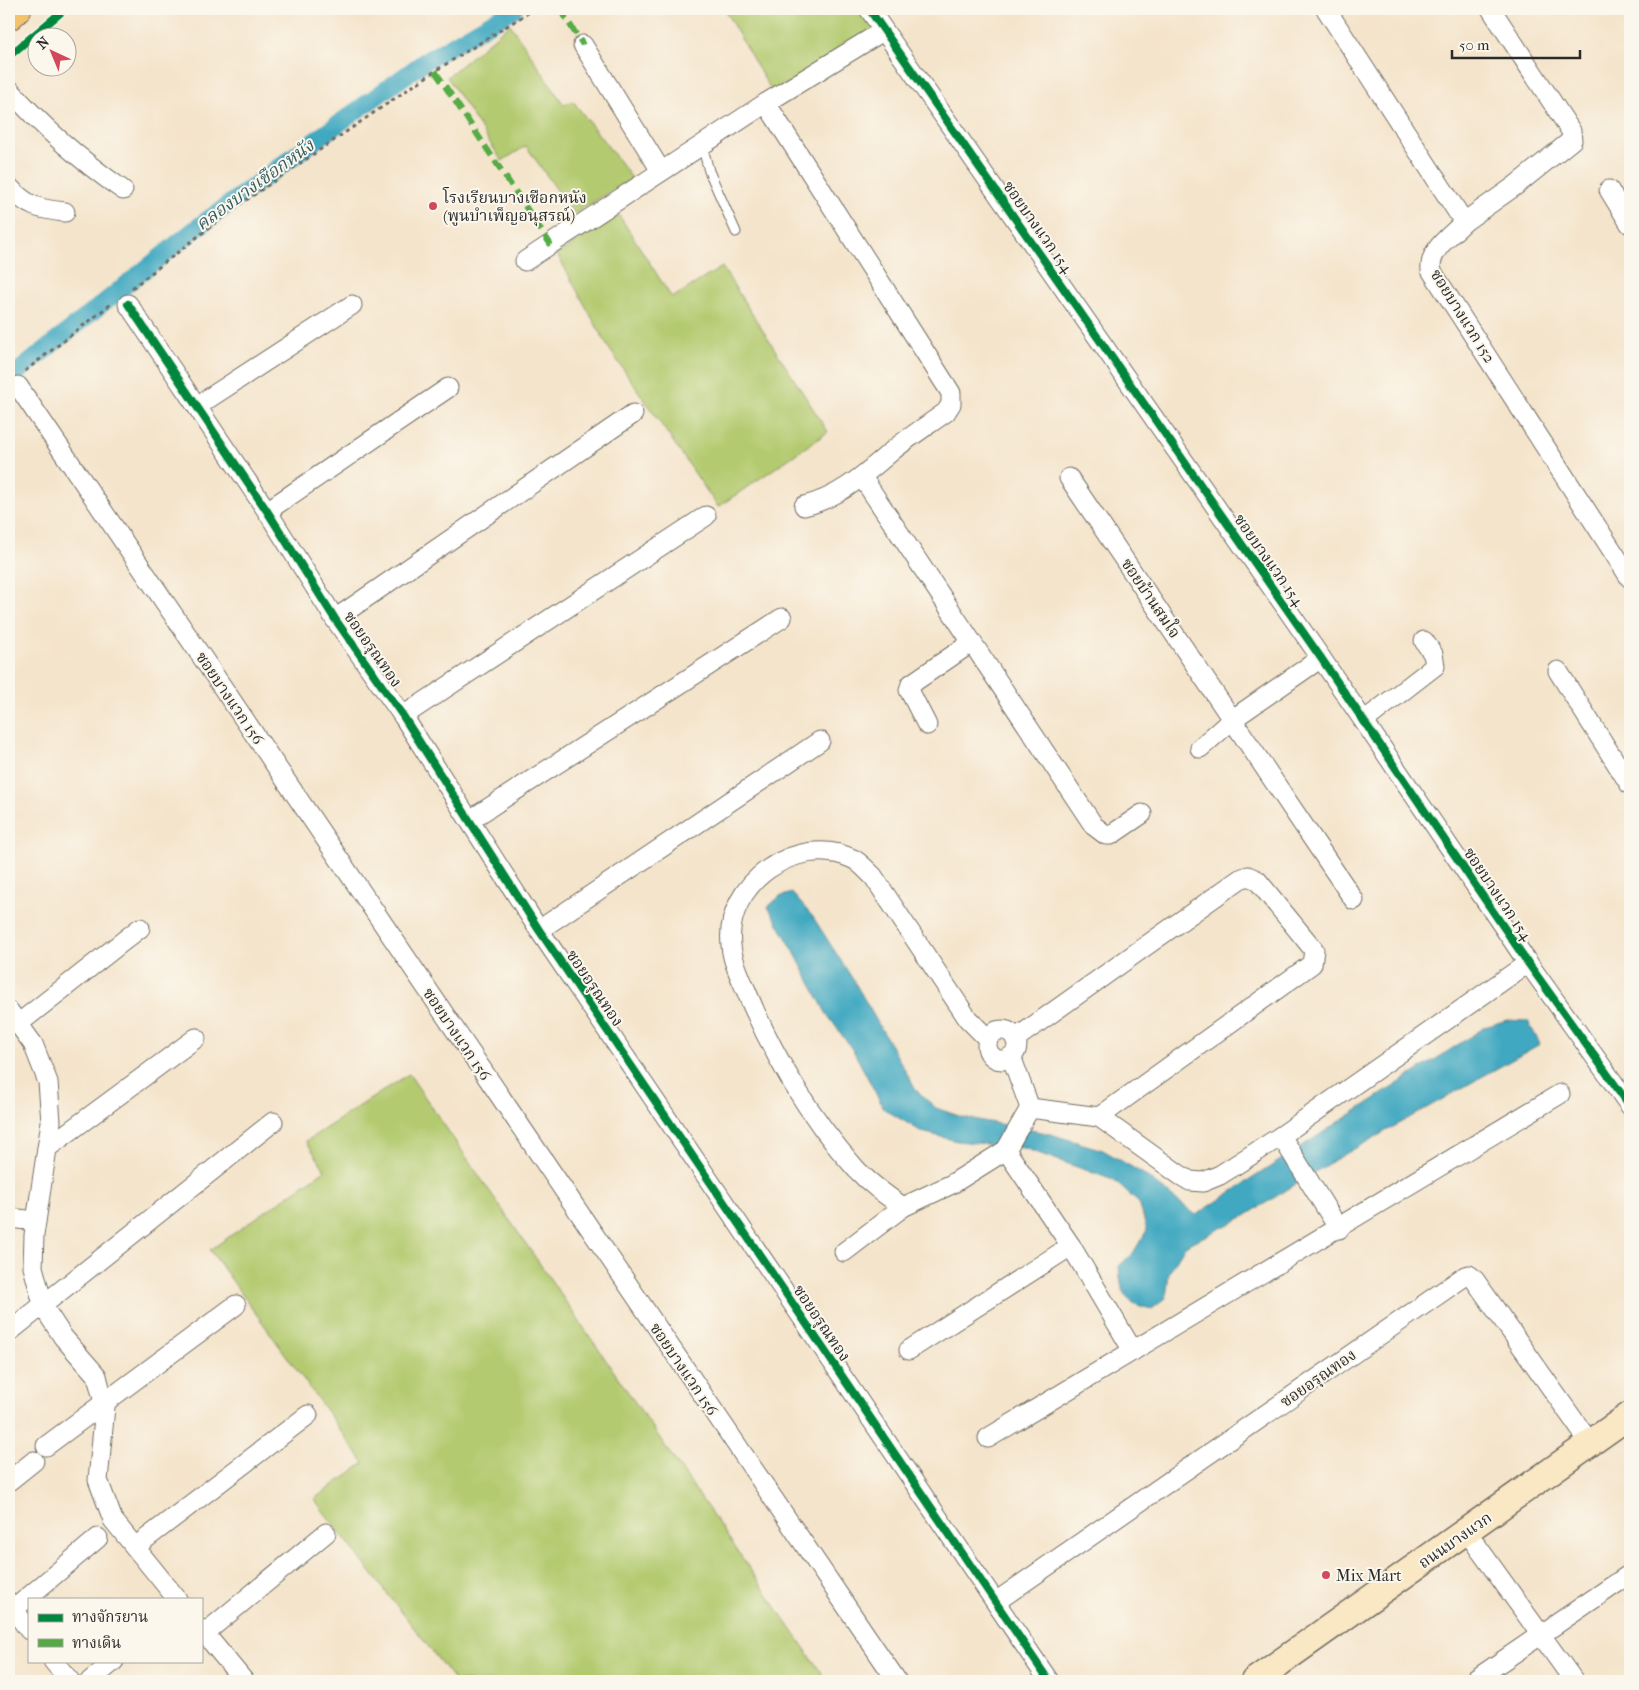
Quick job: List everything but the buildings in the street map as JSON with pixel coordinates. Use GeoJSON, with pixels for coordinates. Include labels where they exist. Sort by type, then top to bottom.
{"type":"FeatureCollection","features":[{"type":"Feature","properties":{"kind":"main road"},"geometry":{"type":"LineString","coordinates":[[9,16],[17,9]]}},
{"type":"Feature","properties":{"kind":"main road","name":"ถนนบางแวก"},"geometry":{"type":"LineString","coordinates":[[1254,1681],[1630,1415]]}},
{"type":"Feature","properties":{"kind":"street","name":"ซอยบางแวก 154"},"geometry":{"type":"LineString","coordinates":[[869,9],[1321,658],[1528,963],[1630,1106]]}},
{"type":"Feature","properties":{"kind":"street"},"geometry":{"type":"LineString","coordinates":[[1326,9],[1464,222]]}},
{"type":"Feature","properties":{"kind":"street","name":"ซอยบางแวก 152"},"geometry":{"type":"LineString","coordinates":[[1491,9],[1571,131],[1572,140],[1515,186],[1464,222],[1433,254],[1430,261],[1431,270],[1630,578]]}},
{"type":"Feature","properties":{"kind":"street"},"geometry":{"type":"LineString","coordinates":[[526,261],[766,103],[883,31]]}},
{"type":"Feature","properties":{"kind":"street"},"geometry":{"type":"LineString","coordinates":[[583,45],[662,171]]}},
{"type":"Feature","properties":{"kind":"street"},"geometry":{"type":"LineString","coordinates":[[9,89],[65,146],[123,190]]}},
{"type":"Feature","properties":{"kind":"street"},"geometry":{"type":"LineString","coordinates":[[766,103],[951,393],[952,404],[946,412],[894,450],[862,478],[820,502],[804,506]]}},
{"type":"Feature","properties":{"kind":"street"},"geometry":{"type":"LineString","coordinates":[[9,187],[25,203],[36,208],[65,212]]}},
{"type":"Feature","properties":{"kind":"street"},"geometry":{"type":"LineString","coordinates":[[1609,190],[1630,224]]}},
{"type":"Feature","properties":{"kind":"street","name":"ซอยอรุณทอง"},"geometry":{"type":"LineString","coordinates":[[125,298],[335,619],[402,716],[539,930],[997,1601],[1049,1681]]}},
{"type":"Feature","properties":{"kind":"street"},"geometry":{"type":"LineString","coordinates":[[197,406],[352,305]]}},
{"type":"Feature","properties":{"kind":"street","name":"ซอยบางแวก 156"},"geometry":{"type":"LineString","coordinates":[[21,378],[897,1681]]}},
{"type":"Feature","properties":{"kind":"street"},"geometry":{"type":"LineString","coordinates":[[266,511],[448,388]]}},
{"type":"Feature","properties":{"kind":"street"},"geometry":{"type":"LineString","coordinates":[[335,619],[633,414]]}},
{"type":"Feature","properties":{"kind":"street"},"geometry":{"type":"LineString","coordinates":[[862,478],[1094,826],[1106,835],[1111,835],[1142,814]]}},
{"type":"Feature","properties":{"kind":"street","name":"ซอยบ้านสมใจ"},"geometry":{"type":"LineString","coordinates":[[1069,478],[1354,900]]}},
{"type":"Feature","properties":{"kind":"street"},"geometry":{"type":"LineString","coordinates":[[402,716],[706,516]]}},
{"type":"Feature","properties":{"kind":"street"},"geometry":{"type":"LineString","coordinates":[[470,820],[782,618]]}},
{"type":"Feature","properties":{"kind":"street"},"geometry":{"type":"LineString","coordinates":[[1364,721],[1435,666],[1433,654],[1424,641]]}},
{"type":"Feature","properties":{"kind":"street"},"geometry":{"type":"LineString","coordinates":[[927,725],[909,690],[911,684],[971,643]]}},
{"type":"Feature","properties":{"kind":"street"},"geometry":{"type":"LineString","coordinates":[[1200,748],[1233,719],[1321,658]]}},
{"type":"Feature","properties":{"kind":"street"},"geometry":{"type":"LineString","coordinates":[[1558,671],[1630,785]]}},
{"type":"Feature","properties":{"kind":"street"},"geometry":{"type":"LineString","coordinates":[[539,930],[820,740]]}},
{"type":"Feature","properties":{"kind":"street"},"geometry":{"type":"LineString","coordinates":[[902,1207],[876,1188],[856,1169],[793,1084],[758,1019],[734,962],[730,932],[739,900],[751,884],[784,860],[817,851],[832,852],[854,859],[873,876],[968,1018],[988,1039],[988,1050],[994,1058],[1003,1060],[1013,1048],[1240,879],[1248,876],[1257,880],[1314,950],[1312,964],[1099,1117]]}},
{"type":"Feature","properties":{"kind":"street"},"geometry":{"type":"LineString","coordinates":[[140,928],[14,1017],[33,1044],[48,1082],[51,1122],[36,1221],[33,1267],[43,1305],[63,1337],[97,1376],[104,1404],[98,1480],[112,1520],[176,1598]]}},
{"type":"Feature","properties":{"kind":"street"},"geometry":{"type":"LineString","coordinates":[[1025,1116],[1099,1117],[1190,1181],[1203,1182],[1286,1143],[1528,963]]}},
{"type":"Feature","properties":{"kind":"street"},"geometry":{"type":"LineString","coordinates":[[47,1148],[196,1038]]}},
{"type":"Feature","properties":{"kind":"street"},"geometry":{"type":"LineString","coordinates":[[844,1252],[902,1207],[952,1184],[1006,1149],[1025,1116],[1013,1048]]}},
{"type":"Feature","properties":{"kind":"street"},"geometry":{"type":"LineString","coordinates":[[988,1438],[1339,1229],[1560,1094]]}},
{"type":"Feature","properties":{"kind":"street"},"geometry":{"type":"LineString","coordinates":[[9,1332],[273,1122]]}},
{"type":"Feature","properties":{"kind":"street"},"geometry":{"type":"LineString","coordinates":[[1286,1143],[1339,1229]]}},
{"type":"Feature","properties":{"kind":"street"},"geometry":{"type":"LineString","coordinates":[[1006,1149],[1071,1246],[1133,1351]]}},
{"type":"Feature","properties":{"kind":"street"},"geometry":{"type":"LineString","coordinates":[[9,1218],[36,1221]]}},
{"type":"Feature","properties":{"kind":"street"},"geometry":{"type":"LineString","coordinates":[[909,1350],[1071,1246]]}},
{"type":"Feature","properties":{"kind":"street","name":"ซอยอรุณทอง"},"geometry":{"type":"LineString","coordinates":[[997,1601],[1465,1276],[1474,1279],[1590,1443]]}},
{"type":"Feature","properties":{"kind":"street"},"geometry":{"type":"LineString","coordinates":[[46,1446],[236,1305]]}},
{"type":"Feature","properties":{"kind":"street"},"geometry":{"type":"LineString","coordinates":[[135,1547],[308,1415]]}},
{"type":"Feature","properties":{"kind":"street"},"geometry":{"type":"LineString","coordinates":[[9,1481],[34,1461]]}},
{"type":"Feature","properties":{"kind":"street"},"geometry":{"type":"LineString","coordinates":[[1467,1532],[1542,1633],[1574,1681]]}},
{"type":"Feature","properties":{"kind":"street"},"geometry":{"type":"LineString","coordinates":[[244,1681],[203,1631],[326,1533]]}},
{"type":"Feature","properties":{"kind":"street"},"geometry":{"type":"LineString","coordinates":[[28,1629],[11,1607],[98,1538]]}},
{"type":"Feature","properties":{"kind":"street"},"geometry":{"type":"LineString","coordinates":[[1473,1681],[1630,1574]]}},
{"type":"Feature","properties":{"kind":"street"},"geometry":{"type":"LineString","coordinates":[[54,1662],[70,1681]]}},
{"type":"Feature","properties":{"kind":"street"},"geometry":{"type":"LineString","coordinates":[[90,1681],[113,1662]]}},
{"type":"Feature","properties":{"kind":"lane"},"geometry":{"type":"LineString","coordinates":[[702,145],[709,171],[736,232]]}},
{"type":"Feature","properties":{"kind":"path"},"geometry":{"type":"LineString","coordinates":[[21,378],[125,298],[233,209],[435,71],[534,9]]}},
{"type":"Feature","properties":{"kind":"green space"},"geometry":{"type":"Polygon","coordinates":[[[724,9],[881,9],[890,26],[772,92],[724,9]]]}},
{"type":"Feature","properties":{"kind":"green space"},"geometry":{"type":"Polygon","coordinates":[[[510,24],[564,105],[573,101],[632,178],[574,214],[526,146],[502,161],[447,77],[510,24]]]}},
{"type":"Feature","properties":{"kind":"green space"},"geometry":{"type":"Polygon","coordinates":[[[619,215],[672,298],[722,267],[828,432],[718,507],[608,347],[557,254],[619,215]]]}},
{"type":"Feature","properties":{"kind":"green space"},"geometry":{"type":"Polygon","coordinates":[[[409,1074],[827,1681],[455,1681],[314,1499],[364,1463],[210,1250],[325,1170],[306,1141],[409,1074]]]}},
{"type":"Feature","properties":{"kind":"water"},"geometry":{"type":"Polygon","coordinates":[[[792,893],[813,917],[854,981],[917,1091],[936,1108],[962,1117],[1047,1133],[1103,1150],[1142,1173],[1196,1215],[1485,1027],[1507,1020],[1528,1021],[1540,1044],[1333,1161],[1245,1216],[1185,1246],[1169,1273],[1166,1298],[1152,1309],[1142,1307],[1125,1296],[1121,1284],[1119,1266],[1133,1253],[1147,1230],[1139,1203],[1113,1180],[1024,1148],[957,1141],[922,1132],[884,1109],[854,1052],[826,1013],[768,907],[779,897],[792,893]]]}},
{"type":"Feature","properties":{"kind":"waterway","name":"คลองบางเชือกหนัง"},"geometry":{"type":"LineString","coordinates":[[9,379],[194,230],[309,145],[424,62],[514,9]]}},
{"type":"Feature","properties":{"kind":"marked path"},"geometry":{"type":"LineString","coordinates":[[560,9],[583,45]]}},
{"type":"Feature","properties":{"kind":"marked path"},"geometry":{"type":"LineString","coordinates":[[435,71],[551,245]]}},
{"type":"Feature","properties":{"kind":"cycle path"},"geometry":{"type":"LineString","coordinates":[[9,56],[65,9]]}},
{"type":"Feature","properties":{"kind":"cycle path"},"geometry":{"type":"LineString","coordinates":[[869,9],[1321,658],[1528,963],[1630,1106]]}},
{"type":"Feature","properties":{"kind":"cycle path"},"geometry":{"type":"LineString","coordinates":[[128,304],[267,511],[335,619],[403,716],[539,930],[1049,1681]]}},
{"type":"Feature","properties":{"kind":"place","name":"โรงเรียนบางเชือกหนัง (พูนบำเพ็ญอนุสรณ์)"},"geometry":{"type":"Point","coordinates":[433,206]}},
{"type":"Feature","properties":{"kind":"place","name":"Mix Mart"},"geometry":{"type":"Point","coordinates":[1326,1575]}}]}
